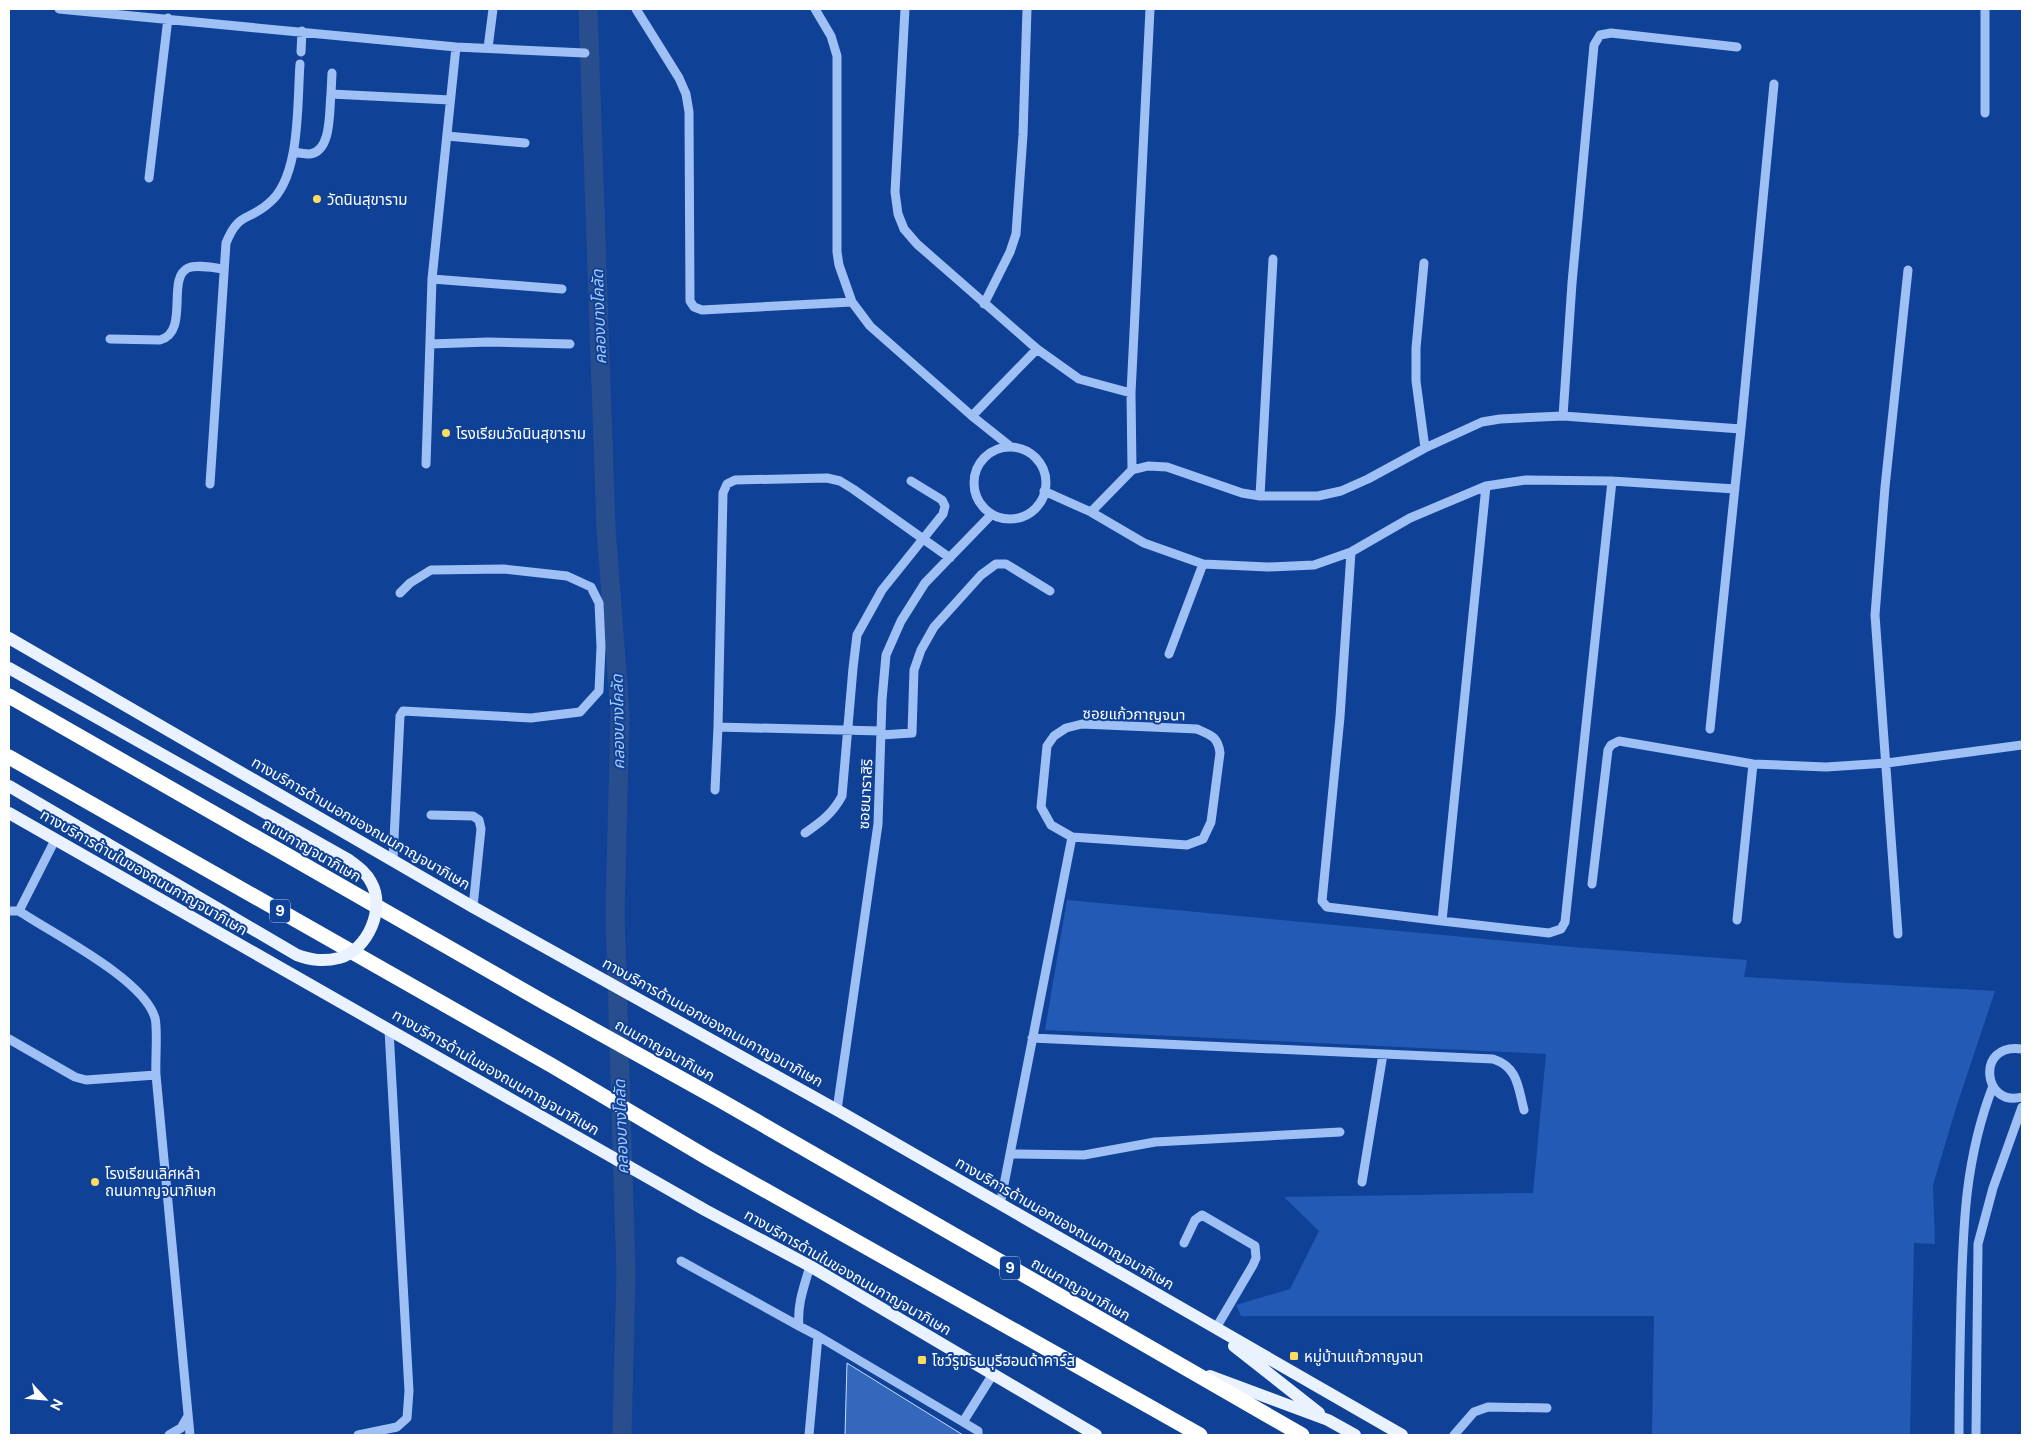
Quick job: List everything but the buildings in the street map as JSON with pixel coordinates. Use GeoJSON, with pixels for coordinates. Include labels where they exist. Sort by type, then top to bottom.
{"type":"FeatureCollection","features":[{"type":"Feature","properties":{"kind":"highway","name":"ถนนกาญจนาภิเษก"},"geometry":{"type":"LineString","coordinates":[[9,696],[549,1005],[718,1099],[1302,1435]]}},
{"type":"Feature","properties":{"kind":"highway","name":"9"},"geometry":{"type":"LineString","coordinates":[[9,757],[551,1065],[708,1158],[1200,1435]]}},
{"type":"Feature","properties":{"kind":"main road","name":"ทางบริการด้านนอกของถนนกาญจนาภิเษก"},"geometry":{"type":"LineString","coordinates":[[9,638],[473,907],[837,1110],[1402,1435]]}},
{"type":"Feature","properties":{"kind":"main road"},"geometry":{"type":"LineString","coordinates":[[9,668],[349,860],[364,872],[372,883],[376,910],[373,922],[366,936],[355,949],[341,958],[326,961],[312,960],[297,954],[9,786]]}},
{"type":"Feature","properties":{"kind":"main road","name":"ทางบริการด้านในของถนนกาญจนาภิเษก"},"geometry":{"type":"LineString","coordinates":[[9,813],[705,1210],[810,1266],[1091,1434]]}},
{"type":"Feature","properties":{"kind":"main road"},"geometry":{"type":"LineString","coordinates":[[1201,1320],[1328,1420]]}},
{"type":"Feature","properties":{"kind":"main road"},"geometry":{"type":"LineString","coordinates":[[1174,1363],[1328,1420],[1355,1435]]}},
{"type":"Feature","properties":{"kind":"street"},"geometry":{"type":"LineString","coordinates":[[59,9],[130,12],[168,18],[456,46],[585,53]]}},
{"type":"Feature","properties":{"kind":"street"},"geometry":{"type":"LineString","coordinates":[[488,48],[493,9]]}},
{"type":"Feature","properties":{"kind":"street"},"geometry":{"type":"LineString","coordinates":[[636,9],[679,78],[686,94],[689,112],[690,301],[694,307],[702,310],[852,302]]}},
{"type":"Feature","properties":{"kind":"street"},"geometry":{"type":"LineString","coordinates":[[817,9],[831,36],[837,56],[837,252],[839,265],[852,302],[870,326],[1010,447]]}},
{"type":"Feature","properties":{"kind":"street"},"geometry":{"type":"LineString","coordinates":[[905,9],[895,192],[898,214],[904,229],[917,244],[1037,349],[1079,379],[1131,393]]}},
{"type":"Feature","properties":{"kind":"street"},"geometry":{"type":"LineString","coordinates":[[984,304],[1010,252],[1016,234],[1023,135],[1027,9]]}},
{"type":"Feature","properties":{"kind":"street"},"geometry":{"type":"LineString","coordinates":[[1132,470],[1131,393],[1150,9]]}},
{"type":"Feature","properties":{"kind":"street"},"geometry":{"type":"LineString","coordinates":[[1985,9],[1985,113]]}},
{"type":"Feature","properties":{"kind":"street"},"geometry":{"type":"LineString","coordinates":[[149,178],[168,18]]}},
{"type":"Feature","properties":{"kind":"street"},"geometry":{"type":"LineString","coordinates":[[301,52],[302,31]]}},
{"type":"Feature","properties":{"kind":"street"},"geometry":{"type":"LineString","coordinates":[[1563,416],[1572,283],[1594,45],[1600,36],[1611,33],[1737,48]]}},
{"type":"Feature","properties":{"kind":"street"},"geometry":{"type":"LineString","coordinates":[[426,464],[432,278],[456,46]]}},
{"type":"Feature","properties":{"kind":"street"},"geometry":{"type":"LineString","coordinates":[[210,484],[226,243],[236,223],[269,204],[280,192],[288,178],[294,152],[300,64]]}},
{"type":"Feature","properties":{"kind":"street"},"geometry":{"type":"LineString","coordinates":[[294,152],[310,154],[318,151],[323,146],[326,139],[332,73]]}},
{"type":"Feature","properties":{"kind":"street"},"geometry":{"type":"LineString","coordinates":[[1710,729],[1774,84]]}},
{"type":"Feature","properties":{"kind":"street"},"geometry":{"type":"LineString","coordinates":[[331,94],[450,100]]}},
{"type":"Feature","properties":{"kind":"street"},"geometry":{"type":"LineString","coordinates":[[447,136],[526,143]]}},
{"type":"Feature","properties":{"kind":"street"},"geometry":{"type":"LineString","coordinates":[[1260,496],[1273,260]]}},
{"type":"Feature","properties":{"kind":"street"},"geometry":{"type":"LineString","coordinates":[[1424,263],[1416,348],[1416,381],[1425,448]]}},
{"type":"Feature","properties":{"kind":"street"},"geometry":{"type":"LineString","coordinates":[[110,339],[160,340],[166,338],[172,333],[175,324],[179,283],[184,272],[191,267],[224,269]]}},
{"type":"Feature","properties":{"kind":"street"},"geometry":{"type":"LineString","coordinates":[[1898,934],[1875,615],[1885,487],[1908,270]]}},
{"type":"Feature","properties":{"kind":"street"},"geometry":{"type":"LineString","coordinates":[[432,278],[562,288]]}},
{"type":"Feature","properties":{"kind":"street"},"geometry":{"type":"LineString","coordinates":[[430,344],[488,342],[570,344]]}},
{"type":"Feature","properties":{"kind":"street"},"geometry":{"type":"LineString","coordinates":[[972,416],[1037,349]]}},
{"type":"Feature","properties":{"kind":"street"},"geometry":{"type":"LineString","coordinates":[[1091,512],[1132,470],[1148,466],[1167,467],[1242,492],[1260,496],[1318,496],[1342,491],[1425,448],[1482,422],[1500,419],[1563,416],[1741,429]]}},
{"type":"Feature","properties":{"kind":"street"},"geometry":{"type":"LineString","coordinates":[[1010,447],[1022,449],[1031,454],[1044,472],[1046,484],[1037,507],[1027,515],[1016,519],[1003,519],[991,515],[982,507],[976,496],[974,484],[976,471],[981,461],[999,449],[1010,447]]}},
{"type":"Feature","properties":{"kind":"street"},"geometry":{"type":"LineString","coordinates":[[715,790],[723,492],[727,484],[735,480],[744,479],[827,478],[840,481],[950,558]]}},
{"type":"Feature","properties":{"kind":"street"},"geometry":{"type":"LineString","coordinates":[[1044,491],[1091,512],[1144,544],[1203,564],[1268,567],[1314,565],[1351,552],[1410,518],[1486,486],[1526,480],[1612,481],[1735,489]]}},
{"type":"Feature","properties":{"kind":"street"},"geometry":{"type":"LineString","coordinates":[[805,832],[819,824],[835,810],[842,796],[857,635],[882,590],[943,514],[945,506],[942,500],[911,481]]}},
{"type":"Feature","properties":{"kind":"street"},"geometry":{"type":"LineString","coordinates":[[1351,552],[1340,717],[1322,900],[1327,906],[1549,933],[1561,929],[1565,922],[1612,481]]}},
{"type":"Feature","properties":{"kind":"street"},"geometry":{"type":"LineString","coordinates":[[1442,921],[1486,486]]}},
{"type":"Feature","properties":{"kind":"street","name":"ซอยนาราสิริ"},"geometry":{"type":"LineString","coordinates":[[837,1110],[878,824],[886,655],[906,614],[925,583],[991,515]]}},
{"type":"Feature","properties":{"kind":"street"},"geometry":{"type":"LineString","coordinates":[[718,727],[912,733],[914,670],[921,650],[934,627],[981,575],[996,564],[1006,564],[1050,591]]}},
{"type":"Feature","properties":{"kind":"street"},"geometry":{"type":"LineString","coordinates":[[1168,654],[1203,564]]}},
{"type":"Feature","properties":{"kind":"street"},"geometry":{"type":"LineString","coordinates":[[392,860],[400,716],[403,711],[531,718],[580,712],[599,690],[601,648],[599,603],[591,587],[567,576],[504,569],[430,570],[410,583],[400,593]]}},
{"type":"Feature","properties":{"kind":"street","name":"ซอยแก้วกาญจนา"},"geometry":{"type":"LineString","coordinates":[[1082,724],[1197,729],[1212,735],[1219,743],[1220,753],[1211,822],[1204,839],[1187,845],[1072,837],[1051,825],[1041,807],[1047,746],[1054,736],[1066,728],[1082,724]]}},
{"type":"Feature","properties":{"kind":"street"},"geometry":{"type":"LineString","coordinates":[[1592,884],[1608,750],[1611,745],[1619,741],[1753,764],[1826,767],[1887,763],[2022,745]]}},
{"type":"Feature","properties":{"kind":"street"},"geometry":{"type":"LineString","coordinates":[[1737,920],[1753,764]]}},
{"type":"Feature","properties":{"kind":"street"},"geometry":{"type":"LineString","coordinates":[[431,815],[473,816],[479,820],[481,829],[473,907]]}},
{"type":"Feature","properties":{"kind":"street"},"geometry":{"type":"LineString","coordinates":[[1000,1204],[1072,837]]}},
{"type":"Feature","properties":{"kind":"street"},"geometry":{"type":"LineString","coordinates":[[19,911],[55,840]]}},
{"type":"Feature","properties":{"kind":"street"},"geometry":{"type":"LineString","coordinates":[[9,911],[19,911],[124,977],[142,993],[155,1018],[156,1075],[190,1435]]}},
{"type":"Feature","properties":{"kind":"street"},"geometry":{"type":"LineString","coordinates":[[358,1435],[397,1427],[407,1418],[409,1391],[389,1030]]}},
{"type":"Feature","properties":{"kind":"street"},"geometry":{"type":"LineString","coordinates":[[1032,1038],[1494,1059],[1503,1062],[1515,1076],[1524,1110]]}},
{"type":"Feature","properties":{"kind":"street"},"geometry":{"type":"LineString","coordinates":[[9,1039],[75,1077],[86,1080],[156,1075]]}},
{"type":"Feature","properties":{"kind":"street"},"geometry":{"type":"LineString","coordinates":[[2022,1049],[2013,1048],[2002,1051],[1993,1058],[1989,1069],[1990,1080],[1995,1090],[2005,1097],[2016,1099],[2022,1097]]}},
{"type":"Feature","properties":{"kind":"street"},"geometry":{"type":"LineString","coordinates":[[1362,1182],[1383,1054]]}},
{"type":"Feature","properties":{"kind":"street"},"geometry":{"type":"LineString","coordinates":[[1959,1435],[1964,1206],[1973,1148],[1993,1086]]}},
{"type":"Feature","properties":{"kind":"street"},"geometry":{"type":"LineString","coordinates":[[1976,1435],[1978,1249],[1981,1229],[1993,1188],[2022,1107]]}},
{"type":"Feature","properties":{"kind":"street"},"geometry":{"type":"LineString","coordinates":[[1010,1154],[1084,1155],[1155,1142],[1340,1132]]}},
{"type":"Feature","properties":{"kind":"street"},"geometry":{"type":"LineString","coordinates":[[1184,1242],[1195,1220],[1202,1215],[1255,1246],[1256,1258],[1253,1265],[1216,1328]]}},
{"type":"Feature","properties":{"kind":"street"},"geometry":{"type":"LineString","coordinates":[[1962,1250],[1978,1249]]}},
{"type":"Feature","properties":{"kind":"street"},"geometry":{"type":"LineString","coordinates":[[681,1261],[818,1336],[978,1431],[978,1435]]}},
{"type":"Feature","properties":{"kind":"street"},"geometry":{"type":"LineString","coordinates":[[799,1326],[799,1302],[810,1266]]}},
{"type":"Feature","properties":{"kind":"street"},"geometry":{"type":"LineString","coordinates":[[809,1435],[818,1336]]}},
{"type":"Feature","properties":{"kind":"street"},"geometry":{"type":"LineString","coordinates":[[963,1422],[992,1374]]}},
{"type":"Feature","properties":{"kind":"street"},"geometry":{"type":"LineString","coordinates":[[1454,1435],[1474,1412],[1488,1407],[1547,1408]]}},
{"type":"Feature","properties":{"kind":"street"},"geometry":{"type":"LineString","coordinates":[[169,1435],[181,1428],[188,1416]]}},
{"type":"Feature","properties":{"kind":"shaded area"},"geometry":{"type":"Polygon","coordinates":[[[1067,900],[1572,947],[1747,960],[1744,977],[1995,991],[1956,1108],[1933,1185],[1935,1244],[1914,1243],[1910,1435],[1652,1435],[1654,1316],[1241,1316],[1236,1305],[1290,1289],[1319,1231],[1284,1197],[1533,1193],[1546,1054],[1045,1030],[1067,900]]]}},
{"type":"Feature","properties":{"kind":"waterway","name":"คลองบางโคลัด"},"geometry":{"type":"LineString","coordinates":[[588,9],[606,528],[620,713],[615,913],[626,1273],[622,1435]]}},
{"type":"Feature","properties":{"kind":"place","name":"วัดนินสุขาราม"},"geometry":{"type":"Point","coordinates":[317,199]}},
{"type":"Feature","properties":{"kind":"place","name":"โรงเรียนวัดนินสุขาราม"},"geometry":{"type":"Point","coordinates":[446,433]}},
{"type":"Feature","properties":{"kind":"place","name":"โรงเรียนเลิศหล้า ถนนกาญจนาภิเษก"},"geometry":{"type":"Point","coordinates":[95,1182]}},
{"type":"Feature","properties":{"kind":"place","name":"หมู่บ้านแก้วกาญจนา"},"geometry":{"type":"Point","coordinates":[1294,1356]}},
{"type":"Feature","properties":{"kind":"place","name":"โชว์รูมธนบุรีฮอนด้าคาร์ส"},"geometry":{"type":"Point","coordinates":[922,1360]}}]}
